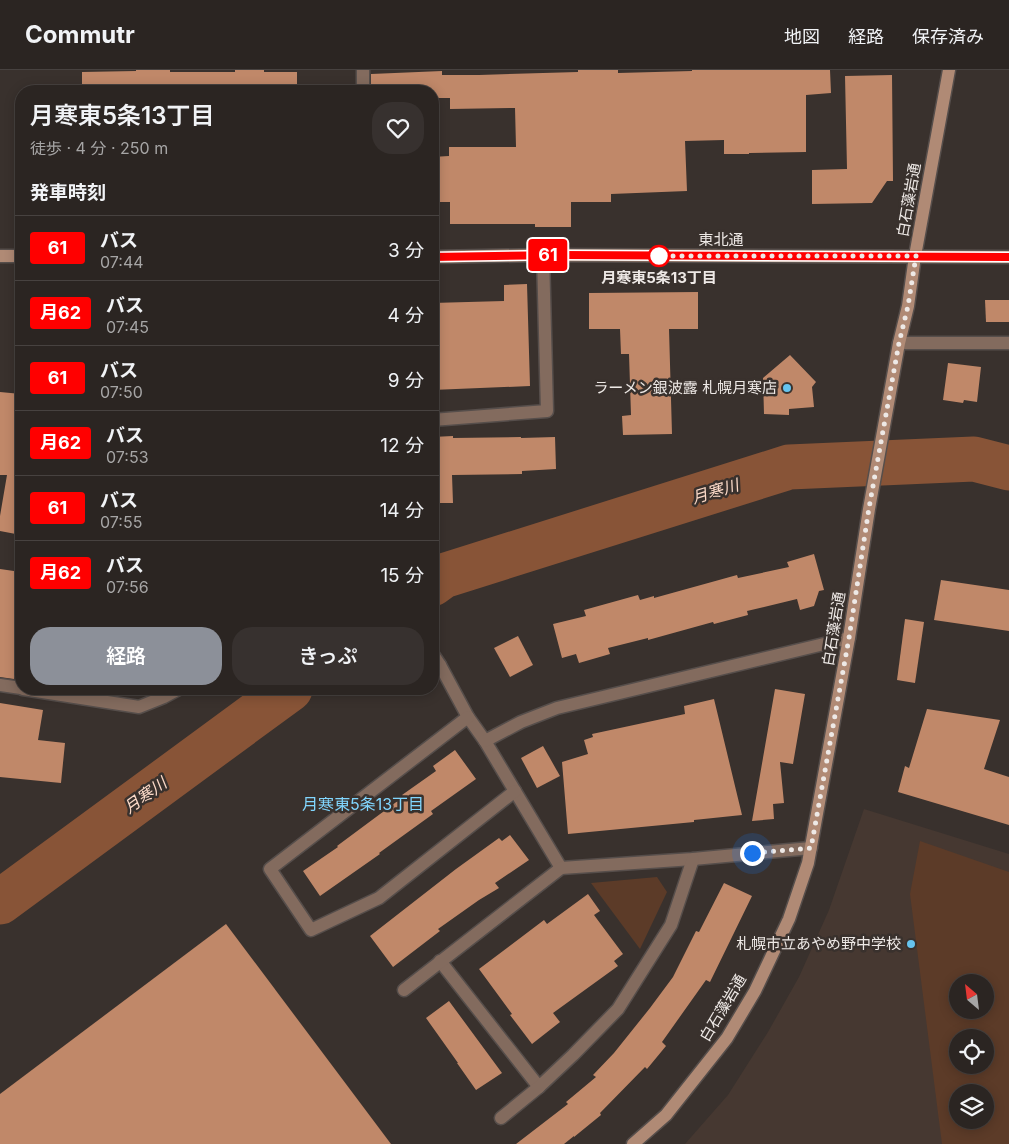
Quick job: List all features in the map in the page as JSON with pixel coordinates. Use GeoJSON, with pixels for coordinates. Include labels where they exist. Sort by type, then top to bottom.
{"type":"FeatureCollection","features":[{"type":"Feature","properties":{"kind":"main road","name":"白石藻岩通"},"geometry":{"type":"LineString","coordinates":[[633,1144],[666,1115],[727,1038],[755,991],[789,919],[808,863],[849,638],[869,508],[899,343],[908,306],[949,70]]}},
{"type":"Feature","properties":{"kind":"main road","name":"東北通"},"geometry":{"type":"LineString","coordinates":[[439,257],[543,255],[1009,257]]}},
{"type":"Feature","properties":{"kind":"main road"},"geometry":{"type":"LineString","coordinates":[[0,256],[15,256]]}},
{"type":"Feature","properties":{"kind":"street"},"geometry":{"type":"LineString","coordinates":[[363,70],[363,85]]}},
{"type":"Feature","properties":{"kind":"street"},"geometry":{"type":"LineString","coordinates":[[439,419],[548,411],[543,255]]}},
{"type":"Feature","properties":{"kind":"street"},"geometry":{"type":"LineString","coordinates":[[899,343],[1009,343]]}},
{"type":"Feature","properties":{"kind":"street"},"geometry":{"type":"LineString","coordinates":[[485,741],[521,722],[557,708],[849,638]]}},
{"type":"Feature","properties":{"kind":"street"},"geometry":{"type":"LineString","coordinates":[[439,664],[468,716],[561,868]]}},
{"type":"Feature","properties":{"kind":"street"},"geometry":{"type":"LineString","coordinates":[[0,685],[15,687]]}},
{"type":"Feature","properties":{"kind":"street"},"geometry":{"type":"LineString","coordinates":[[68,695],[139,706],[161,695]]}},
{"type":"Feature","properties":{"kind":"street"},"geometry":{"type":"LineString","coordinates":[[468,716],[270,869],[312,930],[379,898],[515,791]]}},
{"type":"Feature","properties":{"kind":"street"},"geometry":{"type":"LineString","coordinates":[[404,990],[561,868],[694,859],[811,848]]}},
{"type":"Feature","properties":{"kind":"street"},"geometry":{"type":"LineString","coordinates":[[500,1118],[539,1087],[618,1009],[671,925],[694,859]]}},
{"type":"Feature","properties":{"kind":"street"},"geometry":{"type":"LineString","coordinates":[[440,961],[539,1087]]}},
{"type":"Feature","properties":{"kind":"shaded area","name":"札幌市立あやめ野中学校"},"geometry":{"type":"Polygon","coordinates":[[[864,809],[1009,854],[1009,1144],[685,1144],[728,1095],[768,1032],[799,977],[829,910],[864,809]]]}},
{"type":"Feature","properties":{"kind":"shaded area"},"geometry":{"type":"Polygon","coordinates":[[[920,841],[1009,872],[1009,1144],[942,1144],[910,894],[920,841]]]}},
{"type":"Feature","properties":{"kind":"shaded area"},"geometry":{"type":"Polygon","coordinates":[[[657,877],[667,892],[640,949],[591,883],[657,877]]]}},
{"type":"Feature","properties":{"kind":"building"},"geometry":{"type":"Polygon","coordinates":[[[235,70],[264,70],[264,72],[297,72],[297,85],[82,85],[82,72],[235,72],[235,70]]]}},
{"type":"Feature","properties":{"kind":"building"},"geometry":{"type":"Polygon","coordinates":[[[578,70],[618,70],[618,73],[692,70],[830,70],[831,93],[806,95],[806,152],[724,154],[724,140],[685,141],[687,191],[611,194],[611,202],[571,202],[571,227],[535,227],[535,224],[450,224],[450,202],[439,202],[439,157],[449,156],[449,147],[516,147],[515,108],[450,109],[450,98],[439,98],[439,85],[371,85],[371,74],[442,71],[442,75],[578,72],[578,70]]]}},
{"type":"Feature","properties":{"kind":"building"},"geometry":{"type":"Polygon","coordinates":[[[892,75],[893,181],[887,181],[872,203],[812,204],[812,170],[847,169],[845,76],[892,75]]]}},
{"type":"Feature","properties":{"kind":"building"},"geometry":{"type":"Polygon","coordinates":[[[527,284],[530,386],[439,390],[439,303],[504,301],[504,285],[527,284]]]}},
{"type":"Feature","properties":{"kind":"building"},"geometry":{"type":"Polygon","coordinates":[[[698,292],[698,329],[669,329],[672,434],[623,435],[622,416],[631,415],[629,354],[621,354],[620,329],[589,329],[589,293],[698,292]]]}},
{"type":"Feature","properties":{"kind":"building"},"geometry":{"type":"Polygon","coordinates":[[[985,300],[1009,300],[1009,322],[986,322],[985,300]]]}},
{"type":"Feature","properties":{"kind":"building","name":"ラーメン銀波露 札幌月寒店"},"geometry":{"type":"Polygon","coordinates":[[[790,355],[816,382],[812,387],[814,407],[789,409],[789,415],[764,414],[763,378],[790,355]]]}},
{"type":"Feature","properties":{"kind":"building"},"geometry":{"type":"Polygon","coordinates":[[[948,363],[981,367],[977,402],[964,400],[963,403],[943,400],[948,363]]]}},
{"type":"Feature","properties":{"kind":"building"},"geometry":{"type":"Polygon","coordinates":[[[0,392],[15,393],[15,534],[0,531],[0,516],[7,475],[0,475],[0,392]]]}},
{"type":"Feature","properties":{"kind":"building"},"geometry":{"type":"Polygon","coordinates":[[[439,437],[555,437],[556,469],[522,471],[522,474],[452,475],[453,503],[439,503],[439,437]]]}},
{"type":"Feature","properties":{"kind":"building"},"geometry":{"type":"Polygon","coordinates":[[[814,554],[824,590],[819,591],[814,606],[800,610],[797,599],[747,611],[748,615],[714,624],[713,622],[648,640],[648,638],[608,648],[610,654],[579,663],[576,654],[562,658],[553,624],[586,616],[584,610],[638,595],[640,600],[654,596],[654,598],[737,575],[738,578],[789,567],[787,562],[814,554]]]}},
{"type":"Feature","properties":{"kind":"building"},"geometry":{"type":"Polygon","coordinates":[[[0,569],[15,571],[15,673],[14,679],[0,677],[0,569]]]}},
{"type":"Feature","properties":{"kind":"building"},"geometry":{"type":"Polygon","coordinates":[[[941,580],[1009,590],[1009,631],[934,620],[941,580]]]}},
{"type":"Feature","properties":{"kind":"building"},"geometry":{"type":"Polygon","coordinates":[[[905,619],[924,622],[915,683],[897,680],[905,619]]]}},
{"type":"Feature","properties":{"kind":"building"},"geometry":{"type":"Polygon","coordinates":[[[518,636],[533,665],[510,677],[494,648],[518,636]]]}},
{"type":"Feature","properties":{"kind":"building"},"geometry":{"type":"Polygon","coordinates":[[[775,689],[805,694],[793,764],[780,762],[784,803],[773,804],[774,819],[752,821],[775,689]]]}},
{"type":"Feature","properties":{"kind":"building"},"geometry":{"type":"Polygon","coordinates":[[[714,699],[742,815],[694,820],[694,822],[568,834],[562,762],[588,754],[584,740],[593,737],[592,734],[685,714],[684,706],[714,699]]]}},
{"type":"Feature","properties":{"kind":"building"},"geometry":{"type":"Polygon","coordinates":[[[0,703],[43,710],[38,740],[65,743],[61,783],[0,777],[0,703]]]}},
{"type":"Feature","properties":{"kind":"building"},"geometry":{"type":"Polygon","coordinates":[[[927,709],[1000,720],[984,769],[1009,777],[1009,825],[898,792],[905,766],[909,768],[927,709]]]}},
{"type":"Feature","properties":{"kind":"building"},"geometry":{"type":"Polygon","coordinates":[[[543,746],[560,776],[537,788],[521,758],[543,746]]]}},
{"type":"Feature","properties":{"kind":"building"},"geometry":{"type":"Polygon","coordinates":[[[455,750],[476,779],[431,811],[433,814],[380,854],[320,896],[303,871],[338,847],[403,797],[402,795],[436,771],[433,766],[455,750]]]}},
{"type":"Feature","properties":{"kind":"building"},"geometry":{"type":"Polygon","coordinates":[[[510,835],[529,860],[495,883],[499,888],[438,929],[440,931],[393,967],[370,936],[456,869],[499,838],[502,841],[510,835]]]}},
{"type":"Feature","properties":{"kind":"building"},"geometry":{"type":"Polygon","coordinates":[[[724,883],[752,896],[710,982],[706,980],[662,1042],[666,1046],[647,1069],[645,1067],[600,1113],[601,1115],[564,1144],[516,1144],[568,1104],[566,1102],[596,1077],[593,1075],[614,1053],[673,977],[696,931],[699,932],[724,883]]]}},
{"type":"Feature","properties":{"kind":"building"},"geometry":{"type":"Polygon","coordinates":[[[588,894],[600,911],[594,915],[623,954],[614,961],[618,966],[553,1013],[560,1022],[532,1044],[479,969],[544,920],[547,924],[588,894]]]}},
{"type":"Feature","properties":{"kind":"building"},"geometry":{"type":"Polygon","coordinates":[[[226,924],[391,1144],[0,1144],[0,1094],[226,924]]]}},
{"type":"Feature","properties":{"kind":"building"},"geometry":{"type":"Polygon","coordinates":[[[449,1001],[502,1073],[476,1090],[426,1018],[449,1001]]]}},
{"type":"Feature","properties":{"kind":"waterway","name":"月寒川"},"geometry":{"type":"LineString","coordinates":[[439,579],[443,576],[789,467],[974,459],[1009,468]]}},
{"type":"Feature","properties":{"kind":"waterway","name":"月寒川"},"geometry":{"type":"LineString","coordinates":[[0,902],[282,695]]}},
{"type":"Feature","properties":{"kind":"bus line","name":"61"},"geometry":{"type":"LineString","coordinates":[[439,257],[562,255],[1009,257]]}},
{"type":"Feature","properties":{"kind":"place","name":"月寒東5条13丁目"},"geometry":{"type":"Point","coordinates":[659,256]}},
{"type":"Feature","properties":{"kind":"place","name":"ラーメン銀波露 札幌月寒店"},"geometry":{"type":"Point","coordinates":[787,388]}},
{"type":"Feature","properties":{"kind":"place","name":"札幌市立あやめ野中学校"},"geometry":{"type":"Point","coordinates":[911,944]}},
{"type":"Feature","properties":{"kind":"district","name":"月寒東5条13丁目"},"geometry":{"type":"Point","coordinates":[363,804]}},
{"type":"Feature","properties":{"kind":"route"},"geometry":{"type":"LineString","coordinates":[[659,256],[657,256],[916,256],[869,508],[849,638],[811,848],[752,853]]}}]}
